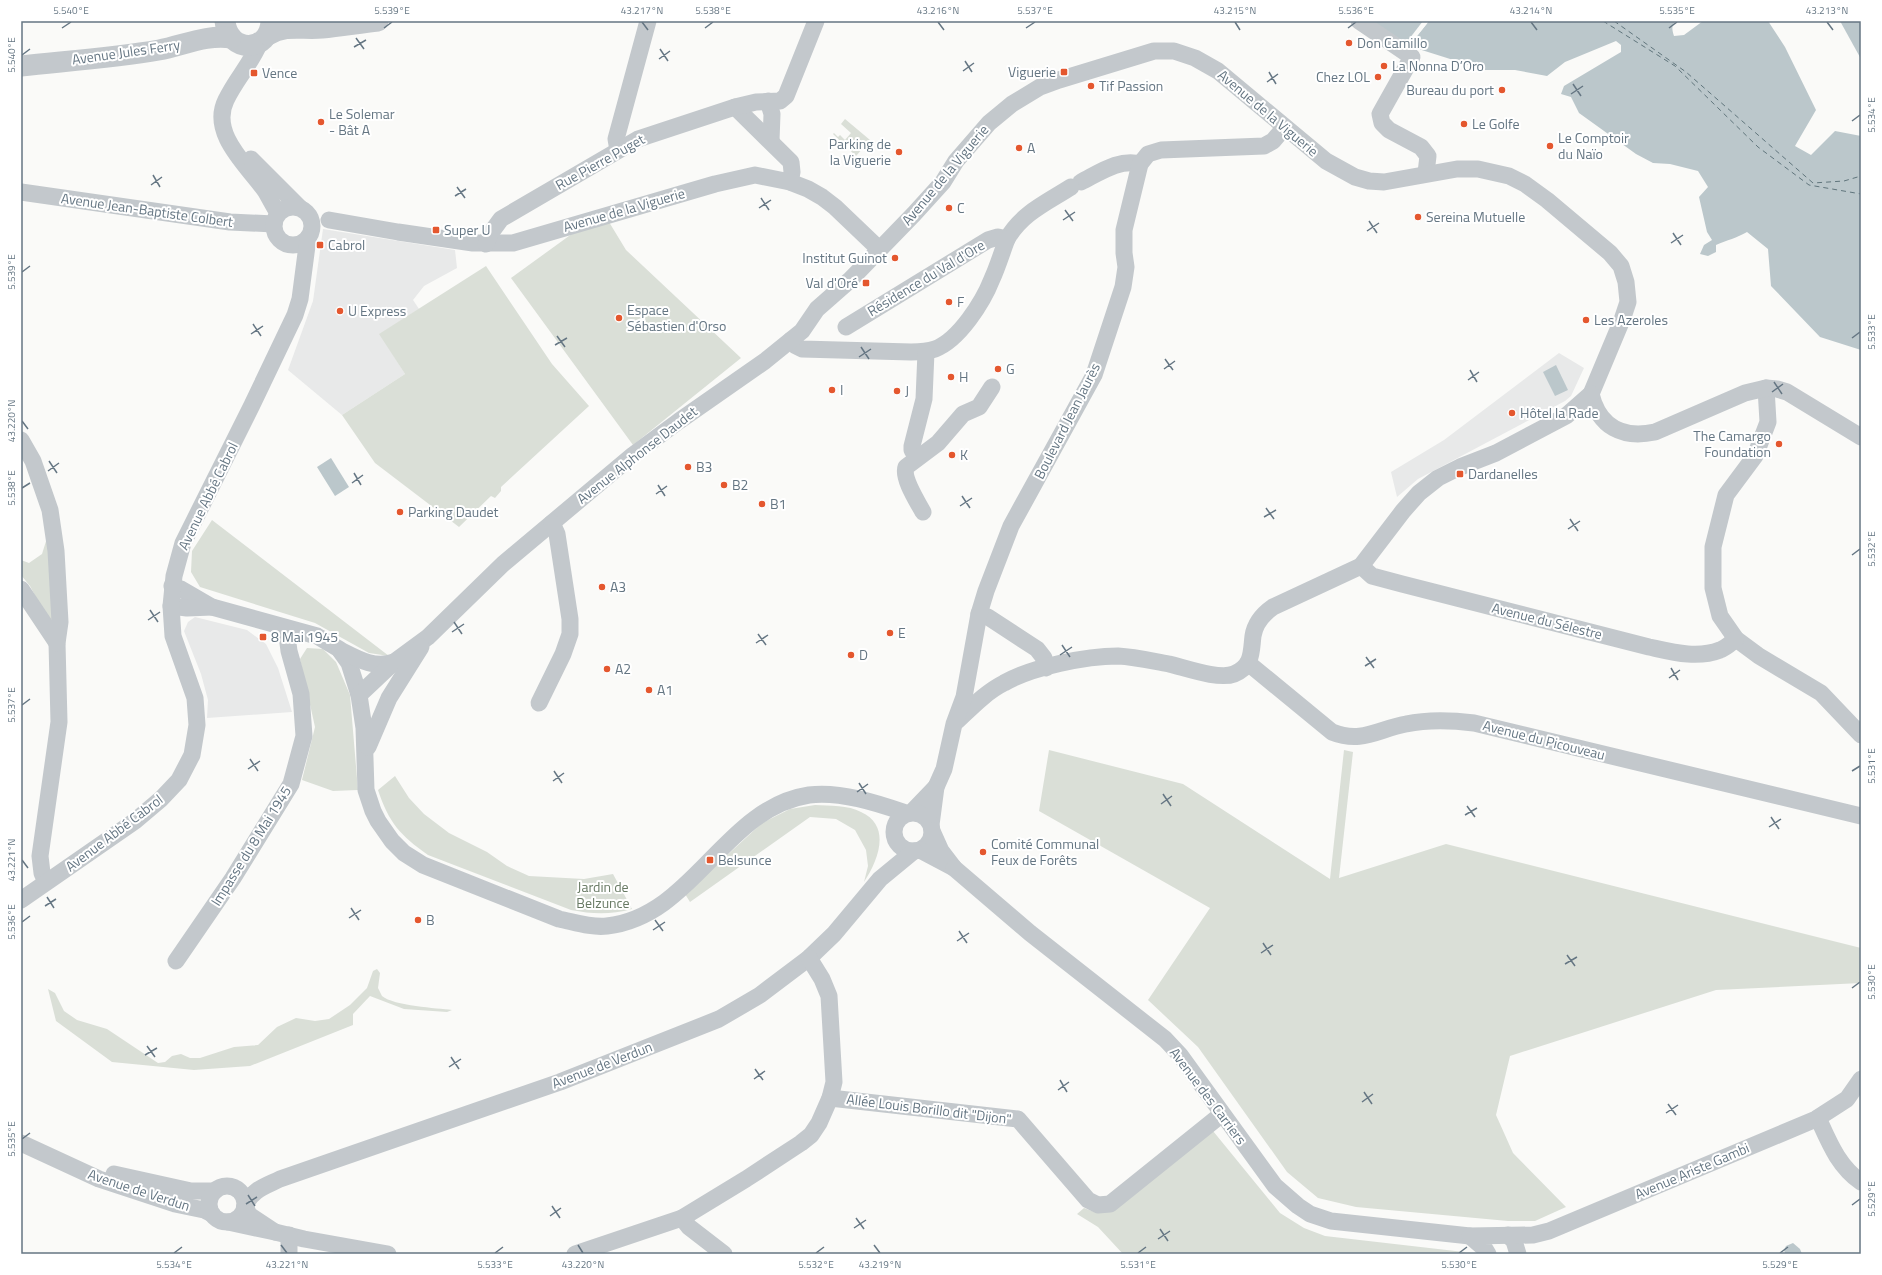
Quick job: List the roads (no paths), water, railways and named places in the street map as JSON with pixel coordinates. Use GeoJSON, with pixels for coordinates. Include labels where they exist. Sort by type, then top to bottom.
{"type":"FeatureCollection","features":[{"type":"Feature","properties":{"kind":"street"},"geometry":{"type":"LineString","coordinates":[[302,282],[284,243],[276,235],[276,219],[266,192],[236,156],[221,119],[222,109],[238,80],[253,59],[266,33],[282,28],[321,28],[378,21]]}},
{"type":"Feature","properties":{"kind":"street"},"geometry":{"type":"LineString","coordinates":[[618,150],[616,139],[648,21]]}},
{"type":"Feature","properties":{"kind":"street"},"geometry":{"type":"LineString","coordinates":[[771,141],[774,101],[786,96],[816,21]]}},
{"type":"Feature","properties":{"kind":"street"},"geometry":{"type":"LineString","coordinates":[[1359,21],[1412,57],[1380,114],[1382,123],[1389,130],[1421,147],[1428,156],[1426,173]]}},
{"type":"Feature","properties":{"kind":"street","name":"Avenue Jules Ferry"},"geometry":{"type":"LineString","coordinates":[[21,66],[138,53],[230,34],[249,46],[266,33]]}},
{"type":"Feature","properties":{"kind":"street"},"geometry":{"type":"LineString","coordinates":[[230,34],[238,55],[238,80]]}},
{"type":"Feature","properties":{"kind":"street","name":"Avenue de la Viguerie"},"geometry":{"type":"LineString","coordinates":[[226,134],[303,210],[329,220],[374,228],[434,238],[486,244],[513,243],[715,184],[755,175],[790,182],[822,196],[880,249],[944,182],[949,171],[989,123],[1012,104],[1028,94],[1059,80],[1154,51],[1174,51],[1195,58],[1218,71],[1284,128],[1326,161],[1355,177],[1369,181],[1384,182],[1426,173],[1457,169],[1478,169],[1509,176],[1525,184],[1546,200],[1610,253],[1621,266],[1626,282],[1628,302],[1591,394]]}},
{"type":"Feature","properties":{"kind":"street","name":"Rue Pierre Puget"},"geometry":{"type":"LineString","coordinates":[[486,244],[490,234],[501,218],[638,139],[735,107],[756,102],[774,101]]}},
{"type":"Feature","properties":{"kind":"street"},"geometry":{"type":"LineString","coordinates":[[735,107],[791,162],[792,172],[790,182]]}},
{"type":"Feature","properties":{"kind":"street"},"geometry":{"type":"LineString","coordinates":[[1140,164],[1148,154],[1161,150],[1264,146],[1273,141],[1284,128]]}},
{"type":"Feature","properties":{"kind":"street","name":"Résidence du Val d'Ore"},"geometry":{"type":"LineString","coordinates":[[791,340],[796,346],[802,349],[926,352],[946,343],[972,315],[986,293],[1007,239],[1014,227],[1023,217],[1076,184],[1121,163],[1132,162],[1140,164]]}},
{"type":"Feature","properties":{"kind":"street","name":"Boulevard Jean Jaurès"},"geometry":{"type":"LineString","coordinates":[[936,787],[944,769],[954,724],[964,697],[979,614],[986,591],[1011,526],[1094,375],[1123,286],[1126,267],[1124,253],[1124,230],[1140,164]]}},
{"type":"Feature","properties":{"kind":"street","name":"Avenue Jean-Baptiste Colbert"},"geometry":{"type":"LineString","coordinates":[[21,192],[247,223],[276,219]]}},
{"type":"Feature","properties":{"kind":"street"},"geometry":{"type":"LineString","coordinates":[[247,223],[261,210],[266,192]]}},
{"type":"Feature","properties":{"kind":"street"},"geometry":{"type":"LineString","coordinates":[[276,219],[288,207],[303,210],[312,222],[309,236]]}},
{"type":"Feature","properties":{"kind":"street"},"geometry":{"type":"LineString","coordinates":[[284,243],[289,245],[300,244],[317,226],[329,220]]}},
{"type":"Feature","properties":{"kind":"street","name":"Avenue Abbé Cabrol"},"geometry":{"type":"LineString","coordinates":[[21,900],[135,820],[160,799],[179,780],[192,755],[197,725],[195,698],[173,636],[171,606],[172,586],[183,543],[295,316],[309,236]]}},
{"type":"Feature","properties":{"kind":"street","name":"Résidence du Val d'Ore"},"geometry":{"type":"LineString","coordinates":[[846,327],[988,240],[998,237],[1007,239]]}},
{"type":"Feature","properties":{"kind":"street","name":"Avenue Alphonse Daudet"},"geometry":{"type":"LineString","coordinates":[[338,649],[349,662],[359,695],[394,662],[428,637],[503,564],[633,455],[679,420],[765,361],[791,340],[805,328],[818,309],[850,280],[880,249]]}},
{"type":"Feature","properties":{"kind":"street"},"geometry":{"type":"LineString","coordinates":[[917,458],[912,450],[912,446],[924,398],[926,352]]}},
{"type":"Feature","properties":{"kind":"street"},"geometry":{"type":"LineString","coordinates":[[923,512],[916,500],[904,471],[906,467],[938,443],[963,414],[979,407],[992,388]]}},
{"type":"Feature","properties":{"kind":"street"},"geometry":{"type":"LineString","coordinates":[[1566,416],[1584,414],[1604,422],[1621,432],[1641,435],[1655,432],[1745,393],[1766,388],[1787,392],[1861,437]]}},
{"type":"Feature","properties":{"kind":"street"},"geometry":{"type":"LineString","coordinates":[[1766,388],[1768,422],[1755,456],[1726,495],[1713,547],[1713,588],[1720,616],[1736,639],[1758,656],[1822,693],[1861,735]]}},
{"type":"Feature","properties":{"kind":"street"},"geometry":{"type":"LineString","coordinates":[[954,724],[976,704],[1003,683],[1019,676],[1046,668],[1087,659],[1118,656],[1138,658],[1220,675],[1236,673],[1248,663],[1251,657],[1253,636],[1256,626],[1266,612],[1273,607],[1361,566],[1418,493],[1438,478],[1460,466],[1496,453],[1566,416],[1591,394],[1596,412],[1604,422]]}},
{"type":"Feature","properties":{"kind":"street"},"geometry":{"type":"LineString","coordinates":[[21,440],[33,461],[50,510],[56,551],[60,622],[57,643],[59,722],[40,856],[42,873],[46,882]]}},
{"type":"Feature","properties":{"kind":"street"},"geometry":{"type":"LineString","coordinates":[[539,703],[563,654],[570,634],[570,619],[557,534],[552,523]]}},
{"type":"Feature","properties":{"kind":"street","name":"Avenue du Sélestre"},"geometry":{"type":"LineString","coordinates":[[1361,566],[1372,576],[1649,647],[1685,654],[1701,654],[1721,650],[1736,639]]}},
{"type":"Feature","properties":{"kind":"street","name":"Avenue Alphonse Daudet"},"geometry":{"type":"LineString","coordinates":[[172,586],[181,589],[212,607],[317,636],[360,660],[375,665],[394,662]]}},
{"type":"Feature","properties":{"kind":"street"},"geometry":{"type":"LineString","coordinates":[[21,589],[57,643]]}},
{"type":"Feature","properties":{"kind":"street","name":"Avenue Alphonse Daudet"},"geometry":{"type":"LineString","coordinates":[[171,606],[187,608],[212,607]]}},
{"type":"Feature","properties":{"kind":"street"},"geometry":{"type":"LineString","coordinates":[[979,614],[988,617],[1037,649],[1044,658],[1046,668]]}},
{"type":"Feature","properties":{"kind":"street","name":"Impasse du 8 Mai 1945"},"geometry":{"type":"LineString","coordinates":[[176,961],[233,878],[291,784],[304,736],[301,694],[289,651],[286,628]]}},
{"type":"Feature","properties":{"kind":"street"},"geometry":{"type":"LineString","coordinates":[[366,753],[379,720],[400,680],[428,637]]}},
{"type":"Feature","properties":{"kind":"street","name":"Avenue du Picouveau"},"geometry":{"type":"LineString","coordinates":[[1248,663],[1332,732],[1347,738],[1364,737],[1405,724],[1426,721],[1447,720],[1474,723],[1861,816]]}},
{"type":"Feature","properties":{"kind":"street"},"geometry":{"type":"LineString","coordinates":[[400,680],[388,690],[359,695],[366,753],[366,790],[373,811],[385,832],[404,853],[423,865],[559,918],[582,924],[606,926],[624,923],[646,915],[673,897],[744,828],[770,808],[792,799],[809,795],[832,795],[865,801],[909,813],[922,814],[928,820],[932,828]]}},
{"type":"Feature","properties":{"kind":"street"},"geometry":{"type":"LineString","coordinates":[[865,801],[878,812],[903,848],[917,850],[929,842],[932,828],[936,787]]}},
{"type":"Feature","properties":{"kind":"street"},"geometry":{"type":"LineString","coordinates":[[894,836],[897,821],[909,813],[936,787]]}},
{"type":"Feature","properties":{"kind":"street","name":"Avenue des Carriers"},"geometry":{"type":"LineString","coordinates":[[932,828],[941,851],[954,868],[1030,933],[1165,1039],[1180,1055],[1275,1186],[1286,1197],[1310,1214],[1331,1221],[1470,1236],[1504,1235]]}},
{"type":"Feature","properties":{"kind":"street","name":"Avenue de Verdun"},"geometry":{"type":"LineString","coordinates":[[880,879],[886,867],[894,836]]}},
{"type":"Feature","properties":{"kind":"street","name":"Avenue des Carriers"},"geometry":{"type":"LineString","coordinates":[[917,850],[954,868]]}},
{"type":"Feature","properties":{"kind":"street","name":"Avenue de Verdun"},"geometry":{"type":"LineString","coordinates":[[245,1206],[251,1195],[256,1191],[280,1179],[560,1082],[719,1019],[760,995],[809,958],[834,934],[880,879],[917,850]]}},
{"type":"Feature","properties":{"kind":"street"},"geometry":{"type":"LineString","coordinates":[[575,1254],[682,1218],[801,1143],[811,1135],[819,1123],[830,1098],[834,1082],[829,996],[822,979],[809,958]]}},
{"type":"Feature","properties":{"kind":"street","name":"Avenue Ariste Gambi"},"geometry":{"type":"LineString","coordinates":[[1504,1235],[1533,1235],[1549,1231],[1818,1118],[1847,1099],[1861,1079]]}},
{"type":"Feature","properties":{"kind":"street","name":"Allée Louis Borillo dit \"Dijon\""},"geometry":{"type":"LineString","coordinates":[[830,1098],[1018,1119],[1088,1200],[1098,1205],[1110,1204],[1222,1114]]}},
{"type":"Feature","properties":{"kind":"street"},"geometry":{"type":"LineString","coordinates":[[1818,1118],[1832,1151],[1842,1165],[1861,1182]]}},
{"type":"Feature","properties":{"kind":"street","name":"Avenue de Verdun"},"geometry":{"type":"LineString","coordinates":[[21,1143],[99,1179],[175,1204],[204,1210],[212,1214]]}},
{"type":"Feature","properties":{"kind":"street","name":"Avenue de Verdun"},"geometry":{"type":"LineString","coordinates":[[65,1164],[190,1191],[215,1191]]}},
{"type":"Feature","properties":{"kind":"street","name":"Avenue de Verdun"},"geometry":{"type":"LineString","coordinates":[[232,1187],[242,1187],[259,1180],[280,1179]]}},
{"type":"Feature","properties":{"kind":"street"},"geometry":{"type":"LineString","coordinates":[[289,1254],[282,1234],[249,1215],[242,1194],[232,1187],[226,1186],[215,1191],[209,1202],[212,1214],[216,1219],[282,1234],[388,1254]]}},
{"type":"Feature","properties":{"kind":"street"},"geometry":{"type":"LineString","coordinates":[[228,1222],[240,1217],[245,1206]]}},
{"type":"Feature","properties":{"kind":"street"},"geometry":{"type":"LineString","coordinates":[[682,1218],[689,1227],[724,1254]]}},
{"type":"Feature","properties":{"kind":"street"},"geometry":{"type":"LineString","coordinates":[[1488,1254],[1490,1243],[1504,1235],[1514,1241],[1518,1254]]}},
{"type":"Feature","properties":{"kind":"street"},"geometry":{"type":"LineString","coordinates":[[1470,1236],[1485,1249],[1488,1254]]}},
{"type":"Feature","properties":{"kind":"place","name":"Don Camillo"},"geometry":{"type":"Point","coordinates":[1349,43]}},
{"type":"Feature","properties":{"kind":"place","name":"La Nonna D’Oro"},"geometry":{"type":"Point","coordinates":[1384,66]}},
{"type":"Feature","properties":{"kind":"place","name":"Viguerie"},"geometry":{"type":"Point","coordinates":[1064,72]}},
{"type":"Feature","properties":{"kind":"place","name":"Vence"},"geometry":{"type":"Point","coordinates":[254,73]}},
{"type":"Feature","properties":{"kind":"place","name":"Chez LOL"},"geometry":{"type":"Point","coordinates":[1378,77]}},
{"type":"Feature","properties":{"kind":"place","name":"Tif Passion"},"geometry":{"type":"Point","coordinates":[1091,86]}},
{"type":"Feature","properties":{"kind":"place","name":"Bureau du port"},"geometry":{"type":"Point","coordinates":[1502,90]}},
{"type":"Feature","properties":{"kind":"place","name":"Le Solemar - Bât A"},"geometry":{"type":"Point","coordinates":[321,122]}},
{"type":"Feature","properties":{"kind":"place","name":"Le Golfe"},"geometry":{"type":"Point","coordinates":[1464,124]}},
{"type":"Feature","properties":{"kind":"place","name":"Le Comptoir du Naïo"},"geometry":{"type":"Point","coordinates":[1550,146]}},
{"type":"Feature","properties":{"kind":"place","name":"A"},"geometry":{"type":"Point","coordinates":[1019,148]}},
{"type":"Feature","properties":{"kind":"place","name":"Parking de la Viguerie"},"geometry":{"type":"Point","coordinates":[899,152]}},
{"type":"Feature","properties":{"kind":"place","name":"C"},"geometry":{"type":"Point","coordinates":[949,208]}},
{"type":"Feature","properties":{"kind":"place","name":"Sereina Mutuelle"},"geometry":{"type":"Point","coordinates":[1418,217]}},
{"type":"Feature","properties":{"kind":"place","name":"Super U"},"geometry":{"type":"Point","coordinates":[436,230]}},
{"type":"Feature","properties":{"kind":"place","name":"Cabrol"},"geometry":{"type":"Point","coordinates":[320,245]}},
{"type":"Feature","properties":{"kind":"place","name":"Institut Guinot"},"geometry":{"type":"Point","coordinates":[895,258]}},
{"type":"Feature","properties":{"kind":"place","name":"Val d'Oré"},"geometry":{"type":"Point","coordinates":[866,283]}},
{"type":"Feature","properties":{"kind":"place","name":"F"},"geometry":{"type":"Point","coordinates":[949,302]}},
{"type":"Feature","properties":{"kind":"place","name":"U Express"},"geometry":{"type":"Point","coordinates":[340,311]}},
{"type":"Feature","properties":{"kind":"place","name":"Espace Sébastien d'Orso"},"geometry":{"type":"Point","coordinates":[619,318]}},
{"type":"Feature","properties":{"kind":"place","name":"Les Azeroles"},"geometry":{"type":"Point","coordinates":[1586,320]}},
{"type":"Feature","properties":{"kind":"place","name":"G"},"geometry":{"type":"Point","coordinates":[998,369]}},
{"type":"Feature","properties":{"kind":"place","name":"H"},"geometry":{"type":"Point","coordinates":[951,377]}},
{"type":"Feature","properties":{"kind":"place","name":"I"},"geometry":{"type":"Point","coordinates":[832,390]}},
{"type":"Feature","properties":{"kind":"place","name":"J"},"geometry":{"type":"Point","coordinates":[897,391]}},
{"type":"Feature","properties":{"kind":"place","name":"Hôtel la Rade"},"geometry":{"type":"Point","coordinates":[1512,413]}},
{"type":"Feature","properties":{"kind":"place","name":"The Camargo Foundation"},"geometry":{"type":"Point","coordinates":[1779,444]}},
{"type":"Feature","properties":{"kind":"place","name":"K"},"geometry":{"type":"Point","coordinates":[952,455]}},
{"type":"Feature","properties":{"kind":"place","name":"B3"},"geometry":{"type":"Point","coordinates":[688,467]}},
{"type":"Feature","properties":{"kind":"place","name":"Dardanelles"},"geometry":{"type":"Point","coordinates":[1460,474]}},
{"type":"Feature","properties":{"kind":"place","name":"B2"},"geometry":{"type":"Point","coordinates":[724,485]}},
{"type":"Feature","properties":{"kind":"place","name":"B1"},"geometry":{"type":"Point","coordinates":[762,504]}},
{"type":"Feature","properties":{"kind":"place","name":"Parking Daudet"},"geometry":{"type":"Point","coordinates":[400,512]}},
{"type":"Feature","properties":{"kind":"place","name":"A3"},"geometry":{"type":"Point","coordinates":[602,587]}},
{"type":"Feature","properties":{"kind":"place","name":"E"},"geometry":{"type":"Point","coordinates":[890,633]}},
{"type":"Feature","properties":{"kind":"place","name":"8 Mai 1945"},"geometry":{"type":"Point","coordinates":[263,637]}},
{"type":"Feature","properties":{"kind":"place","name":"D"},"geometry":{"type":"Point","coordinates":[851,655]}},
{"type":"Feature","properties":{"kind":"place","name":"A2"},"geometry":{"type":"Point","coordinates":[607,669]}},
{"type":"Feature","properties":{"kind":"place","name":"A1"},"geometry":{"type":"Point","coordinates":[649,690]}},
{"type":"Feature","properties":{"kind":"place","name":"Comité Communal Feux de Forêts"},"geometry":{"type":"Point","coordinates":[983,852]}},
{"type":"Feature","properties":{"kind":"place","name":"Belsunce"},"geometry":{"type":"Point","coordinates":[710,860]}},
{"type":"Feature","properties":{"kind":"place","name":"B"},"geometry":{"type":"Point","coordinates":[418,920]}},
{"type":"Feature","properties":{"kind":"park label","name":"Jardin de Belzunce"},"geometry":{"type":"Point","coordinates":[603,896]}}]}
